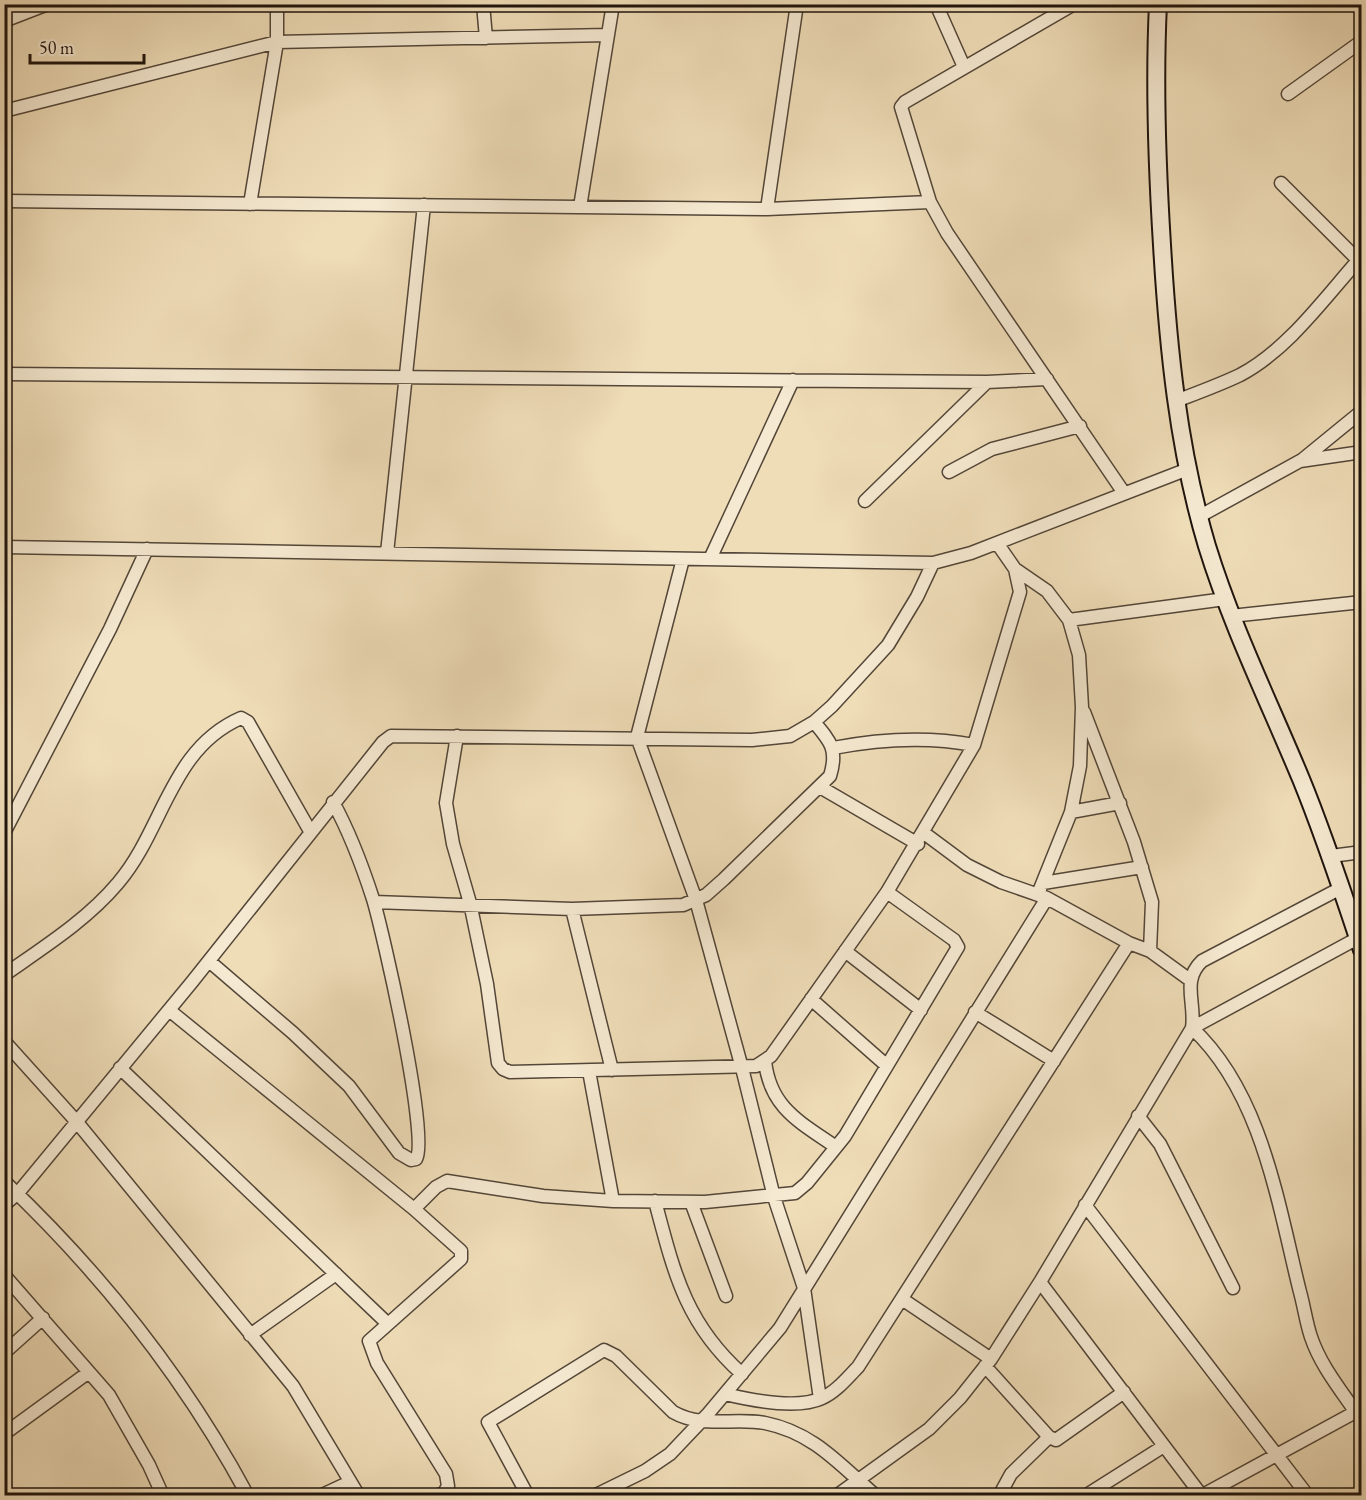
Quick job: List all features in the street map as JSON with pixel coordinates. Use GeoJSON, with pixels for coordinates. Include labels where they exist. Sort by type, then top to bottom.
{"type":"FeatureCollection","features":[{"type":"Feature","properties":{"kind":"main road"},"geometry":{"type":"LineString","coordinates":[[1158,4],[1156,89],[1165,300],[1176,401],[1188,469],[1231,616],[1331,856],[1360,944]]}},
{"type":"Feature","properties":{"kind":"street"},"geometry":{"type":"LineString","coordinates":[[4,21],[48,4]]}},
{"type":"Feature","properties":{"kind":"street"},"geometry":{"type":"LineString","coordinates":[[250,204],[277,42],[277,4]]}},
{"type":"Feature","properties":{"kind":"street"},"geometry":{"type":"LineString","coordinates":[[483,4],[486,38]]}},
{"type":"Feature","properties":{"kind":"street"},"geometry":{"type":"LineString","coordinates":[[580,207],[613,4]]}},
{"type":"Feature","properties":{"kind":"street"},"geometry":{"type":"LineString","coordinates":[[767,209],[797,4]]}},
{"type":"Feature","properties":{"kind":"street"},"geometry":{"type":"LineString","coordinates":[[936,4],[964,67]]}},
{"type":"Feature","properties":{"kind":"street"},"geometry":{"type":"LineString","coordinates":[[1074,4],[905,102],[901,107],[930,202],[947,233],[1124,494]]}},
{"type":"Feature","properties":{"kind":"street"},"geometry":{"type":"LineString","coordinates":[[4,111],[277,42],[608,35]]}},
{"type":"Feature","properties":{"kind":"street"},"geometry":{"type":"LineString","coordinates":[[1288,94],[1362,41]]}},
{"type":"Feature","properties":{"kind":"street"},"geometry":{"type":"LineString","coordinates":[[1176,401],[1240,374],[1267,356],[1287,339],[1360,258],[1281,183]]}},
{"type":"Feature","properties":{"kind":"street"},"geometry":{"type":"LineString","coordinates":[[4,201],[767,209],[930,202]]}},
{"type":"Feature","properties":{"kind":"street"},"geometry":{"type":"LineString","coordinates":[[387,553],[424,205]]}},
{"type":"Feature","properties":{"kind":"street"},"geometry":{"type":"LineString","coordinates":[[4,374],[987,382],[1047,379]]}},
{"type":"Feature","properties":{"kind":"street"},"geometry":{"type":"LineString","coordinates":[[710,559],[793,380]]}},
{"type":"Feature","properties":{"kind":"street"},"geometry":{"type":"LineString","coordinates":[[865,501],[987,382]]}},
{"type":"Feature","properties":{"kind":"street"},"geometry":{"type":"LineString","coordinates":[[1200,516],[1300,461],[1362,411]]}},
{"type":"Feature","properties":{"kind":"street"},"geometry":{"type":"LineString","coordinates":[[949,472],[992,449],[1080,426]]}},
{"type":"Feature","properties":{"kind":"street"},"geometry":{"type":"LineString","coordinates":[[1300,461],[1362,452]]}},
{"type":"Feature","properties":{"kind":"street"},"geometry":{"type":"LineString","coordinates":[[4,547],[933,563],[997,543],[1188,469]]}},
{"type":"Feature","properties":{"kind":"street"},"geometry":{"type":"LineString","coordinates":[[594,1496],[645,1471],[669,1454],[704,1419],[780,1328],[975,1012],[1043,892],[1071,812],[1080,766],[1082,707],[1079,655],[1069,620],[1047,591],[1015,569],[997,543]]}},
{"type":"Feature","properties":{"kind":"street"},"geometry":{"type":"LineString","coordinates":[[4,833],[110,629],[147,549]]}},
{"type":"Feature","properties":{"kind":"street"},"geometry":{"type":"LineString","coordinates":[[683,559],[637,736],[696,900],[742,1068],[774,1197],[804,1288],[820,1399]]}},
{"type":"Feature","properties":{"kind":"street"},"geometry":{"type":"LineString","coordinates":[[4,1205],[18,1193],[209,961],[337,797],[383,742],[391,736],[637,736],[752,740],[790,736],[814,722],[888,645],[917,597],[933,563]]}},
{"type":"Feature","properties":{"kind":"street"},"geometry":{"type":"LineString","coordinates":[[457,736],[446,803],[453,844],[470,903],[487,984],[498,1063],[503,1070],[742,1068],[765,1061],[811,999],[887,892],[974,745],[1018,602],[1020,592],[1015,569]]}},
{"type":"Feature","properties":{"kind":"street"},"geometry":{"type":"LineString","coordinates":[[1069,620],[1225,599]]}},
{"type":"Feature","properties":{"kind":"street"},"geometry":{"type":"LineString","coordinates":[[1231,616],[1362,602]]}},
{"type":"Feature","properties":{"kind":"street"},"geometry":{"type":"LineString","coordinates":[[1082,707],[1120,803],[1152,902],[1150,951]]}},
{"type":"Feature","properties":{"kind":"street"},"geometry":{"type":"LineString","coordinates":[[4,975],[50,944],[118,883],[135,860],[175,780],[193,752],[229,723],[241,718],[248,722],[310,831]]}},
{"type":"Feature","properties":{"kind":"street"},"geometry":{"type":"LineString","coordinates":[[377,902],[470,903],[572,909],[683,905],[696,900],[724,879],[830,776],[835,760],[832,748],[814,722]]}},
{"type":"Feature","properties":{"kind":"street"},"geometry":{"type":"LineString","coordinates":[[832,748],[863,742],[928,738],[974,745]]}},
{"type":"Feature","properties":{"kind":"street"},"geometry":{"type":"LineString","coordinates":[[820,787],[1001,882],[1043,892],[1129,943],[1150,951],[1190,980]]}},
{"type":"Feature","properties":{"kind":"street"},"geometry":{"type":"LineString","coordinates":[[209,961],[293,1033],[349,1086],[399,1153],[411,1160],[416,1159],[419,1155],[418,1127],[377,902],[337,797]]}},
{"type":"Feature","properties":{"kind":"street"},"geometry":{"type":"LineString","coordinates":[[1071,812],[1120,803]]}},
{"type":"Feature","properties":{"kind":"street"},"geometry":{"type":"LineString","coordinates":[[1331,856],[1362,852]]}},
{"type":"Feature","properties":{"kind":"street"},"geometry":{"type":"LineString","coordinates":[[1043,892],[1142,867]]}},
{"type":"Feature","properties":{"kind":"street"},"geometry":{"type":"LineString","coordinates":[[836,1496],[929,1430],[960,1398],[988,1363],[1040,1282],[1192,1028],[1194,1018],[1190,980],[1193,969],[1202,961],[1341,888]]}},
{"type":"Feature","properties":{"kind":"street"},"geometry":{"type":"LineString","coordinates":[[418,1205],[435,1187],[447,1181],[543,1196],[613,1201],[691,1202],[774,1197],[795,1193],[807,1183],[836,1147],[958,947],[954,940],[887,892]]}},
{"type":"Feature","properties":{"kind":"street"},"geometry":{"type":"LineString","coordinates":[[572,909],[612,1070]]}},
{"type":"Feature","properties":{"kind":"street"},"geometry":{"type":"LineString","coordinates":[[722,1397],[797,1403],[820,1399],[858,1367],[1129,943]]}},
{"type":"Feature","properties":{"kind":"street"},"geometry":{"type":"LineString","coordinates":[[1192,1028],[1360,944]]}},
{"type":"Feature","properties":{"kind":"street"},"geometry":{"type":"LineString","coordinates":[[845,951],[921,1010]]}},
{"type":"Feature","properties":{"kind":"street"},"geometry":{"type":"LineString","coordinates":[[811,999],[886,1065]]}},
{"type":"Feature","properties":{"kind":"street"},"geometry":{"type":"LineString","coordinates":[[169,1010],[418,1205],[461,1251],[461,1259],[369,1341],[377,1363],[446,1474],[448,1486],[437,1496]]}},
{"type":"Feature","properties":{"kind":"street"},"geometry":{"type":"LineString","coordinates":[[975,1012],[1054,1061]]}},
{"type":"Feature","properties":{"kind":"street"},"geometry":{"type":"LineString","coordinates":[[1040,1282],[1202,1495],[1276,1452],[1358,1410],[1329,1374],[1311,1337],[1267,1156],[1243,1101],[1214,1052],[1192,1028]]}},
{"type":"Feature","properties":{"kind":"street"},"geometry":{"type":"LineString","coordinates":[[4,1041],[76,1121],[293,1386],[358,1496]]}},
{"type":"Feature","properties":{"kind":"street"},"geometry":{"type":"LineString","coordinates":[[765,1061],[771,1092],[783,1106],[836,1147]]}},
{"type":"Feature","properties":{"kind":"street"},"geometry":{"type":"LineString","coordinates":[[120,1068],[387,1323]]}},
{"type":"Feature","properties":{"kind":"street"},"geometry":{"type":"LineString","coordinates":[[589,1071],[613,1201]]}},
{"type":"Feature","properties":{"kind":"street"},"geometry":{"type":"LineString","coordinates":[[1138,1116],[1160,1144],[1233,1288]]}},
{"type":"Feature","properties":{"kind":"street"},"geometry":{"type":"LineString","coordinates":[[4,1181],[18,1193],[95,1277],[158,1354],[212,1430],[248,1496]]}},
{"type":"Feature","properties":{"kind":"street"},"geometry":{"type":"LineString","coordinates":[[655,1201],[675,1275],[693,1316],[717,1352],[742,1374]]}},
{"type":"Feature","properties":{"kind":"street"},"geometry":{"type":"LineString","coordinates":[[691,1202],[726,1296]]}},
{"type":"Feature","properties":{"kind":"street"},"geometry":{"type":"LineString","coordinates":[[1085,1205],[1308,1496]]}},
{"type":"Feature","properties":{"kind":"street"},"geometry":{"type":"LineString","coordinates":[[250,1335],[336,1274]]}},
{"type":"Feature","properties":{"kind":"street"},"geometry":{"type":"LineString","coordinates":[[4,1275],[109,1395],[152,1470],[163,1496]]}},
{"type":"Feature","properties":{"kind":"street"},"geometry":{"type":"LineString","coordinates":[[902,1299],[988,1363],[1049,1437],[1056,1440],[1124,1392]]}},
{"type":"Feature","properties":{"kind":"street"},"geometry":{"type":"LineString","coordinates":[[4,1353],[43,1318]]}},
{"type":"Feature","properties":{"kind":"street"},"geometry":{"type":"LineString","coordinates":[[528,1496],[488,1422],[604,1350],[616,1356],[673,1412],[704,1419],[763,1423],[797,1431],[816,1442],[860,1479],[876,1496]]}},
{"type":"Feature","properties":{"kind":"street"},"geometry":{"type":"LineString","coordinates":[[4,1434],[89,1372]]}},
{"type":"Feature","properties":{"kind":"street"},"geometry":{"type":"LineString","coordinates":[[1003,1494],[1004,1485],[1011,1474],[1049,1437]]}},
{"type":"Feature","properties":{"kind":"street"},"geometry":{"type":"LineString","coordinates":[[1085,1496],[1164,1446]]}},
{"type":"Feature","properties":{"kind":"street"},"geometry":{"type":"LineString","coordinates":[[320,1496],[350,1482]]}}]}
